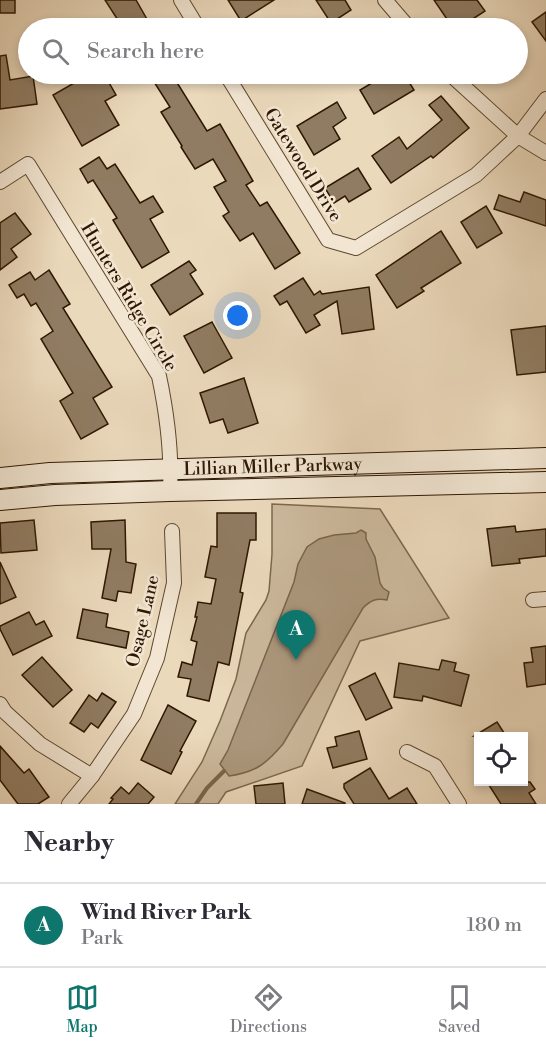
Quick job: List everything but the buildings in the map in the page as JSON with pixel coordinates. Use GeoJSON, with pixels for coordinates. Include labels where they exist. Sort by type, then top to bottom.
{"type":"FeatureCollection","features":[{"type":"Feature","properties":{"kind":"main road","name":"Lillian Miller Parkway"},"geometry":{"type":"LineString","coordinates":[[0,477],[50,473],[546,458]]}},
{"type":"Feature","properties":{"kind":"main road","name":"Lillian Miller Parkway"},"geometry":{"type":"LineString","coordinates":[[0,500],[55,495],[170,491],[546,483]]}},
{"type":"Feature","properties":{"kind":"street"},"geometry":{"type":"LineString","coordinates":[[181,0],[192,18]]}},
{"type":"Feature","properties":{"kind":"street"},"geometry":{"type":"LineString","coordinates":[[385,0],[400,18]]}},
{"type":"Feature","properties":{"kind":"street","name":"Gatewood Drive"},"geometry":{"type":"LineString","coordinates":[[232,84],[328,240],[356,248],[476,175],[518,136],[546,99]]}},
{"type":"Feature","properties":{"kind":"street"},"geometry":{"type":"LineString","coordinates":[[461,84],[518,136],[546,153]]}},
{"type":"Feature","properties":{"kind":"street","name":"Hunters Ridge Circle"},"geometry":{"type":"LineString","coordinates":[[0,182],[28,164],[159,376],[166,409],[171,469],[170,491]]}},
{"type":"Feature","properties":{"kind":"street","name":"Osage Lane"},"geometry":{"type":"LineString","coordinates":[[69,804],[92,776],[134,714],[157,658],[174,583],[172,531]]}},
{"type":"Feature","properties":{"kind":"street"},"geometry":{"type":"LineString","coordinates":[[0,704],[4,712],[40,744],[92,776]]}},
{"type":"Feature","properties":{"kind":"street"},"geometry":{"type":"LineString","coordinates":[[407,752],[435,766],[459,804]]}},
{"type":"Feature","properties":{"kind":"shaded area"},"geometry":{"type":"Polygon","coordinates":[[[272,504],[380,509],[449,618],[360,641],[302,766],[226,792],[218,804],[175,804],[202,762],[236,679],[246,633],[269,591],[272,504]]]}},
{"type":"Feature","properties":{"kind":"shaded area"},"geometry":{"type":"Polygon","coordinates":[[[361,530],[366,533],[366,539],[375,557],[380,583],[389,592],[387,600],[374,600],[363,608],[277,751],[266,762],[253,769],[229,776],[220,764],[228,750],[294,582],[298,564],[307,547],[319,539],[356,533],[361,530]]]}},
{"type":"Feature","properties":{"kind":"waterway"},"geometry":{"type":"LineString","coordinates":[[196,804],[207,788],[224,771]]}},
{"type":"Feature","properties":{"kind":"place","name":"Wind River Park"},"geometry":{"type":"Point","coordinates":[296,660]}}]}
